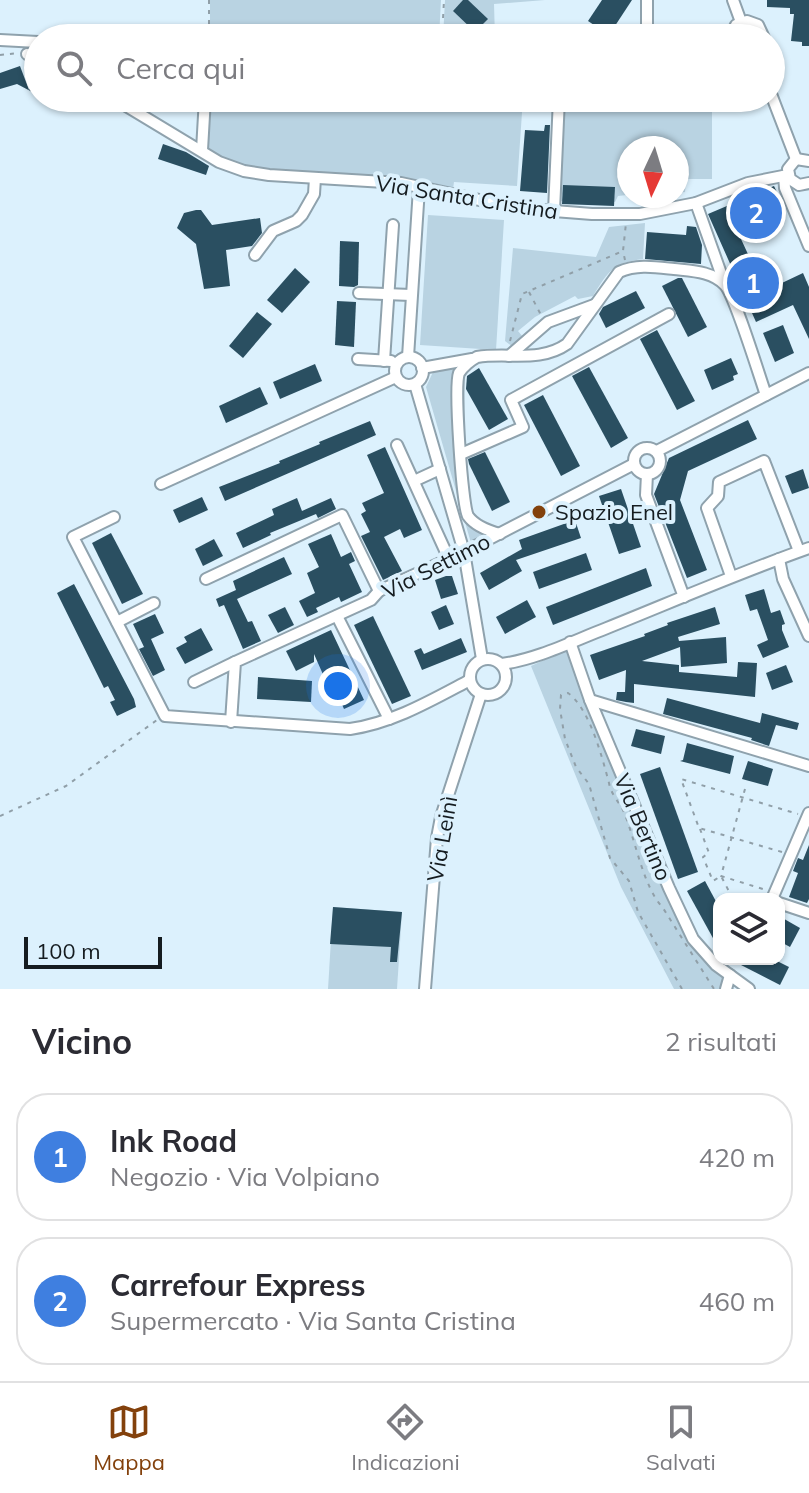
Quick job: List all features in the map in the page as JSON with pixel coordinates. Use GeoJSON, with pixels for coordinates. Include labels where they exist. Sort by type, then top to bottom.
{"type":"FeatureCollection","features":[{"type":"Feature","properties":{"kind":"street"},"geometry":{"type":"LineString","coordinates":[[647,0],[647,24]]}},
{"type":"Feature","properties":{"kind":"street"},"geometry":{"type":"LineString","coordinates":[[733,0],[741,22]]}},
{"type":"Feature","properties":{"kind":"street"},"geometry":{"type":"LineString","coordinates":[[741,22],[752,24]]}},
{"type":"Feature","properties":{"kind":"street"},"geometry":{"type":"LineString","coordinates":[[0,40],[24,41]]}},
{"type":"Feature","properties":{"kind":"street","name":"Via Santa Cristina"},"geometry":{"type":"LineString","coordinates":[[137,112],[219,162],[244,171],[401,183],[503,206],[628,214],[696,203],[748,183],[786,176]]}},
{"type":"Feature","properties":{"kind":"street"},"geometry":{"type":"LineString","coordinates":[[202,150],[204,112]]}},
{"type":"Feature","properties":{"kind":"street"},"geometry":{"type":"LineString","coordinates":[[554,211],[558,112]]}},
{"type":"Feature","properties":{"kind":"street"},"geometry":{"type":"LineString","coordinates":[[778,112],[796,159]]}},
{"type":"Feature","properties":{"kind":"street"},"geometry":{"type":"LineString","coordinates":[[796,159],[809,161]]}},
{"type":"Feature","properties":{"kind":"street"},"geometry":{"type":"LineString","coordinates":[[796,159],[789,166],[785,188],[809,246]]}},
{"type":"Feature","properties":{"kind":"street"},"geometry":{"type":"LineString","coordinates":[[786,176],[796,184],[808,185]]}},
{"type":"Feature","properties":{"kind":"street"},"geometry":{"type":"LineString","coordinates":[[255,255],[273,231],[302,215],[314,194],[315,178]]}},
{"type":"Feature","properties":{"kind":"street"},"geometry":{"type":"LineString","coordinates":[[408,357],[419,188]]}},
{"type":"Feature","properties":{"kind":"street"},"geometry":{"type":"LineString","coordinates":[[696,203],[766,395]]}},
{"type":"Feature","properties":{"kind":"street"},"geometry":{"type":"LineString","coordinates":[[384,361],[393,225]]}},
{"type":"Feature","properties":{"kind":"street"},"geometry":{"type":"LineString","coordinates":[[422,368],[472,359],[546,356],[557,351],[567,344],[612,280],[628,268],[706,273],[725,284]]}},
{"type":"Feature","properties":{"kind":"street"},"geometry":{"type":"LineString","coordinates":[[359,293],[411,295]]}},
{"type":"Feature","properties":{"kind":"street"},"geometry":{"type":"LineString","coordinates":[[506,356],[548,322],[594,305]]}},
{"type":"Feature","properties":{"kind":"street"},"geometry":{"type":"LineString","coordinates":[[461,454],[523,427],[511,400],[669,314]]}},
{"type":"Feature","properties":{"kind":"street"},"geometry":{"type":"LineString","coordinates":[[358,359],[396,364],[408,357],[417,360],[422,368],[421,377],[415,384],[406,385],[396,377]]}},
{"type":"Feature","properties":{"kind":"street"},"geometry":{"type":"LineString","coordinates":[[472,359],[460,372],[456,389],[462,489],[468,515],[486,531],[500,534]]}},
{"type":"Feature","properties":{"kind":"street"},"geometry":{"type":"LineString","coordinates":[[396,364],[396,377]]}},
{"type":"Feature","properties":{"kind":"street"},"geometry":{"type":"LineString","coordinates":[[657,451],[809,373]]}},
{"type":"Feature","properties":{"kind":"street"},"geometry":{"type":"LineString","coordinates":[[161,484],[396,377]]}},
{"type":"Feature","properties":{"kind":"street"},"geometry":{"type":"LineString","coordinates":[[415,384],[464,552],[482,659]]}},
{"type":"Feature","properties":{"kind":"street"},"geometry":{"type":"LineString","coordinates":[[397,445],[449,559]]}},
{"type":"Feature","properties":{"kind":"street"},"geometry":{"type":"LineString","coordinates":[[649,447],[657,451],[659,468],[647,474],[639,471],[634,464],[634,456],[640,449],[649,447]]}},
{"type":"Feature","properties":{"kind":"street"},"geometry":{"type":"LineString","coordinates":[[504,668],[731,576],[804,550],[764,461],[719,482],[718,496],[707,508],[731,576]]}},
{"type":"Feature","properties":{"kind":"street","name":"Via Settimo"},"geometry":{"type":"LineString","coordinates":[[194,682],[371,600],[379,591],[464,552],[634,464]]}},
{"type":"Feature","properties":{"kind":"street"},"geometry":{"type":"LineString","coordinates":[[414,481],[440,469]]}},
{"type":"Feature","properties":{"kind":"street"},"geometry":{"type":"LineString","coordinates":[[647,474],[646,495],[684,597]]}},
{"type":"Feature","properties":{"kind":"street"},"geometry":{"type":"LineString","coordinates":[[206,579],[342,515],[379,591]]}},
{"type":"Feature","properties":{"kind":"street"},"geometry":{"type":"LineString","coordinates":[[114,517],[73,537],[165,716],[350,729],[373,726],[470,680]]}},
{"type":"Feature","properties":{"kind":"street"},"geometry":{"type":"LineString","coordinates":[[779,559],[783,579],[809,636]]}},
{"type":"Feature","properties":{"kind":"street"},"geometry":{"type":"LineString","coordinates":[[117,622],[154,603]]}},
{"type":"Feature","properties":{"kind":"street"},"geometry":{"type":"LineString","coordinates":[[337,616],[389,719]]}},
{"type":"Feature","properties":{"kind":"street","name":"Via Bertino"},"geometry":{"type":"LineString","coordinates":[[570,642],[590,700],[687,926],[693,939],[713,957]]}},
{"type":"Feature","properties":{"kind":"street"},"geometry":{"type":"LineString","coordinates":[[482,659],[493,659],[504,668],[502,689],[492,695],[481,694],[470,680],[471,670],[482,659]]}},
{"type":"Feature","properties":{"kind":"street"},"geometry":{"type":"LineString","coordinates":[[231,722],[235,662]]}},
{"type":"Feature","properties":{"kind":"street","name":"Via Leinì"},"geometry":{"type":"LineString","coordinates":[[425,989],[437,838],[481,694]]}},
{"type":"Feature","properties":{"kind":"street"},"geometry":{"type":"LineString","coordinates":[[590,700],[809,766]]}},
{"type":"Feature","properties":{"kind":"street"},"geometry":{"type":"LineString","coordinates":[[777,893],[808,815]]}},
{"type":"Feature","properties":{"kind":"street"},"geometry":{"type":"LineString","coordinates":[[785,902],[809,913]]}},
{"type":"Feature","properties":{"kind":"street","name":"Via Bertino"},"geometry":{"type":"LineString","coordinates":[[722,965],[749,989]]}},
{"type":"Feature","properties":{"kind":"street"},"geometry":{"type":"LineString","coordinates":[[726,989],[730,975]]}},
{"type":"Feature","properties":{"kind":"path"},"geometry":{"type":"LineString","coordinates":[[209,0],[209,24]]}},
{"type":"Feature","properties":{"kind":"path"},"geometry":{"type":"LineString","coordinates":[[443,24],[444,0]]}},
{"type":"Feature","properties":{"kind":"path"},"geometry":{"type":"LineString","coordinates":[[0,55],[12,52],[24,55]]}},
{"type":"Feature","properties":{"kind":"path"},"geometry":{"type":"LineString","coordinates":[[628,214],[623,251],[628,268]]}},
{"type":"Feature","properties":{"kind":"path"},"geometry":{"type":"LineString","coordinates":[[506,356],[522,294],[623,251]]}},
{"type":"Feature","properties":{"kind":"path"},"geometry":{"type":"LineString","coordinates":[[682,989],[638,912],[629,881],[610,858],[589,784],[576,767],[565,739],[561,695],[568,693],[576,699],[587,720],[653,897],[714,989]]}},
{"type":"Feature","properties":{"kind":"path"},"geometry":{"type":"LineString","coordinates":[[0,816],[66,786],[165,716]]}},
{"type":"Feature","properties":{"kind":"path"},"geometry":{"type":"LineString","coordinates":[[745,789],[743,797],[732,838],[721,876],[713,881],[703,857],[709,853],[681,779],[743,797],[808,815]]}},
{"type":"Feature","properties":{"kind":"path"},"geometry":{"type":"LineString","coordinates":[[699,828],[791,855]]}},
{"type":"Feature","properties":{"kind":"path"},"geometry":{"type":"LineString","coordinates":[[721,876],[763,893]]}},
{"type":"Feature","properties":{"kind":"path"},"geometry":{"type":"LineString","coordinates":[[721,876],[730,893]]}},
{"type":"Feature","properties":{"kind":"shaded area"},"geometry":{"type":"Polygon","coordinates":[[[210,0],[441,0],[440,24],[210,24],[210,0]]]}},
{"type":"Feature","properties":{"kind":"shaded area"},"geometry":{"type":"Polygon","coordinates":[[[445,0],[545,0],[494,4],[495,24],[444,24],[445,0]]]}},
{"type":"Feature","properties":{"kind":"shaded area"},"geometry":{"type":"Polygon","coordinates":[[[204,112],[522,112],[517,186],[454,182],[453,189],[269,175],[244,171],[202,150],[204,112]]]}},
{"type":"Feature","properties":{"kind":"shaded area"},"geometry":{"type":"Polygon","coordinates":[[[563,112],[712,112],[712,179],[689,179],[689,136],[617,136],[615,202],[560,201],[563,112]]]}},
{"type":"Feature","properties":{"kind":"shaded area"},"geometry":{"type":"Polygon","coordinates":[[[428,215],[504,220],[496,350],[420,345],[428,215]]]}},
{"type":"Feature","properties":{"kind":"shaded area"},"geometry":{"type":"Polygon","coordinates":[[[645,223],[643,259],[613,269],[593,296],[578,299],[575,296],[535,317],[518,331],[523,337],[513,347],[505,341],[513,248],[596,257],[609,227],[645,223]]]}},
{"type":"Feature","properties":{"kind":"shaded area"},"geometry":{"type":"Polygon","coordinates":[[[458,368],[451,381],[468,515],[490,535],[471,543],[426,387],[433,372],[458,368]]]}},
{"type":"Feature","properties":{"kind":"shaded area"},"geometry":{"type":"Polygon","coordinates":[[[568,649],[657,876],[689,942],[734,989],[674,989],[621,887],[531,666],[568,649]]]}},
{"type":"Feature","properties":{"kind":"shaded area"},"geometry":{"type":"Polygon","coordinates":[[[333,907],[402,912],[397,989],[328,989],[333,907]]]}},
{"type":"Feature","properties":{"kind":"building"},"geometry":{"type":"Polygon","coordinates":[[[463,0],[468,0],[488,19],[483,24],[467,24],[453,11],[463,0]]]}},
{"type":"Feature","properties":{"kind":"building"},"geometry":{"type":"Polygon","coordinates":[[[602,0],[632,0],[616,24],[592,24],[588,21],[602,0]]]}},
{"type":"Feature","properties":{"kind":"building"},"geometry":{"type":"Polygon","coordinates":[[[767,0],[809,0],[809,46],[791,41],[794,14],[790,14],[790,8],[767,7],[767,0]]]}},
{"type":"Feature","properties":{"kind":"building"},"geometry":{"type":"Polygon","coordinates":[[[20,66],[24,88],[17,84],[0,89],[0,73],[20,66]]]}},
{"type":"Feature","properties":{"kind":"building"},"geometry":{"type":"Polygon","coordinates":[[[545,125],[550,125],[547,193],[520,191],[525,130],[544,131],[545,125]]]}},
{"type":"Feature","properties":{"kind":"building"},"geometry":{"type":"Polygon","coordinates":[[[163,144],[186,152],[209,166],[206,175],[158,159],[163,144]]]}},
{"type":"Feature","properties":{"kind":"building"},"geometry":{"type":"Polygon","coordinates":[[[563,185],[615,187],[614,206],[562,204],[563,185]]]}},
{"type":"Feature","properties":{"kind":"building"},"geometry":{"type":"Polygon","coordinates":[[[774,186],[781,201],[775,204],[777,207],[735,226],[765,291],[803,273],[809,287],[809,339],[793,305],[756,322],[708,214],[774,186]]]}},
{"type":"Feature","properties":{"kind":"building"},"geometry":{"type":"Polygon","coordinates":[[[201,210],[212,225],[260,218],[262,233],[252,246],[226,250],[230,286],[204,289],[196,244],[177,228],[184,213],[201,210]]]}},
{"type":"Feature","properties":{"kind":"building"},"geometry":{"type":"Polygon","coordinates":[[[687,226],[696,227],[702,245],[701,264],[645,259],[647,232],[686,235],[687,226]]]}},
{"type":"Feature","properties":{"kind":"building"},"geometry":{"type":"Polygon","coordinates":[[[340,241],[359,242],[358,285],[354,287],[339,286],[340,241]]]}},
{"type":"Feature","properties":{"kind":"building"},"geometry":{"type":"Polygon","coordinates":[[[295,268],[310,282],[282,313],[267,300],[295,268]]]}},
{"type":"Feature","properties":{"kind":"building"},"geometry":{"type":"Polygon","coordinates":[[[682,278],[707,327],[688,337],[662,286],[682,278]]]}},
{"type":"Feature","properties":{"kind":"building"},"geometry":{"type":"Polygon","coordinates":[[[636,291],[645,308],[606,328],[599,314],[603,307],[636,291]]]}},
{"type":"Feature","properties":{"kind":"building"},"geometry":{"type":"Polygon","coordinates":[[[337,301],[356,302],[354,347],[335,345],[337,301]]]}},
{"type":"Feature","properties":{"kind":"building"},"geometry":{"type":"Polygon","coordinates":[[[257,312],[272,324],[243,358],[229,346],[257,312]]]}},
{"type":"Feature","properties":{"kind":"building"},"geometry":{"type":"Polygon","coordinates":[[[783,325],[794,353],[775,362],[763,333],[783,325]]]}},
{"type":"Feature","properties":{"kind":"building"},"geometry":{"type":"Polygon","coordinates":[[[657,330],[695,401],[677,410],[640,339],[657,330]]]}},
{"type":"Feature","properties":{"kind":"building"},"geometry":{"type":"Polygon","coordinates":[[[731,358],[738,374],[733,376],[734,380],[712,390],[704,370],[731,358]]]}},
{"type":"Feature","properties":{"kind":"building"},"geometry":{"type":"Polygon","coordinates":[[[315,364],[322,381],[280,399],[273,382],[315,364]]]}},
{"type":"Feature","properties":{"kind":"building"},"geometry":{"type":"Polygon","coordinates":[[[589,367],[628,438],[611,448],[572,376],[589,367]]]}},
{"type":"Feature","properties":{"kind":"building"},"geometry":{"type":"Polygon","coordinates":[[[479,368],[508,419],[489,430],[466,389],[467,376],[479,368]]]}},
{"type":"Feature","properties":{"kind":"building"},"geometry":{"type":"Polygon","coordinates":[[[260,387],[268,404],[226,423],[219,406],[260,387]]]}},
{"type":"Feature","properties":{"kind":"building"},"geometry":{"type":"Polygon","coordinates":[[[543,395],[580,466],[561,476],[524,405],[543,395]]]}},
{"type":"Feature","properties":{"kind":"building"},"geometry":{"type":"Polygon","coordinates":[[[748,420],[757,439],[688,471],[680,500],[707,570],[687,578],[654,494],[669,458],[748,420]]]}},
{"type":"Feature","properties":{"kind":"building"},"geometry":{"type":"Polygon","coordinates":[[[370,421],[376,435],[225,501],[219,487],[280,463],[319,442],[370,421]]]}},
{"type":"Feature","properties":{"kind":"building"},"geometry":{"type":"Polygon","coordinates":[[[385,447],[422,530],[404,538],[400,529],[384,537],[402,571],[383,580],[361,536],[370,532],[361,514],[366,511],[362,503],[384,493],[367,455],[385,447]]]}},
{"type":"Feature","properties":{"kind":"building"},"geometry":{"type":"Polygon","coordinates":[[[485,452],[510,502],[492,511],[468,459],[485,452]]]}},
{"type":"Feature","properties":{"kind":"building"},"geometry":{"type":"Polygon","coordinates":[[[803,469],[809,488],[792,494],[785,476],[803,469]]]}},
{"type":"Feature","properties":{"kind":"building"},"geometry":{"type":"Polygon","coordinates":[[[621,489],[641,547],[619,554],[599,496],[621,489]]]}},
{"type":"Feature","properties":{"kind":"building"},"geometry":{"type":"Polygon","coordinates":[[[202,497],[208,510],[179,523],[173,510],[202,497]]]}},
{"type":"Feature","properties":{"kind":"building"},"geometry":{"type":"Polygon","coordinates":[[[297,498],[302,511],[331,498],[336,509],[270,533],[243,548],[236,533],[274,515],[272,509],[297,498]]]}},
{"type":"Feature","properties":{"kind":"building"},"geometry":{"type":"Polygon","coordinates":[[[575,520],[581,538],[516,560],[522,571],[489,590],[480,573],[522,549],[519,540],[575,520]]]}},
{"type":"Feature","properties":{"kind":"building"},"geometry":{"type":"Polygon","coordinates":[[[111,533],[143,594],[122,604],[92,543],[111,533]]]}},
{"type":"Feature","properties":{"kind":"building"},"geometry":{"type":"Polygon","coordinates":[[[331,534],[341,557],[351,552],[355,561],[349,564],[362,592],[341,602],[339,597],[316,608],[318,612],[307,617],[299,601],[315,593],[307,573],[319,567],[308,544],[331,534]]]}},
{"type":"Feature","properties":{"kind":"building"},"geometry":{"type":"Polygon","coordinates":[[[214,539],[223,556],[203,566],[195,549],[214,539]]]}},
{"type":"Feature","properties":{"kind":"building"},"geometry":{"type":"Polygon","coordinates":[[[586,553],[592,570],[539,589],[533,572],[586,553]]]}},
{"type":"Feature","properties":{"kind":"building"},"geometry":{"type":"Polygon","coordinates":[[[284,557],[292,574],[237,599],[261,641],[243,649],[224,605],[219,607],[216,599],[236,590],[233,581],[284,557]]]}},
{"type":"Feature","properties":{"kind":"building"},"geometry":{"type":"Polygon","coordinates":[[[646,568],[652,586],[553,625],[546,607],[646,568]]]}},
{"type":"Feature","properties":{"kind":"building"},"geometry":{"type":"Polygon","coordinates":[[[452,576],[458,594],[441,599],[435,580],[452,576]]]}},
{"type":"Feature","properties":{"kind":"building"},"geometry":{"type":"Polygon","coordinates":[[[74,584],[134,699],[136,707],[117,716],[110,702],[115,700],[108,686],[104,688],[57,593],[74,584]]]}},
{"type":"Feature","properties":{"kind":"building"},"geometry":{"type":"Polygon","coordinates":[[[764,589],[771,613],[780,610],[785,624],[782,630],[789,647],[763,658],[757,645],[768,640],[757,609],[750,611],[745,595],[764,589]]]}},
{"type":"Feature","properties":{"kind":"building"},"geometry":{"type":"Polygon","coordinates":[[[527,600],[536,617],[505,634],[496,617],[527,600]]]}},
{"type":"Feature","properties":{"kind":"building"},"geometry":{"type":"Polygon","coordinates":[[[446,605],[454,624],[439,630],[431,612],[446,605]]]}},
{"type":"Feature","properties":{"kind":"building"},"geometry":{"type":"Polygon","coordinates":[[[285,607],[294,625],[278,633],[268,615],[285,607]]]}},
{"type":"Feature","properties":{"kind":"building"},"geometry":{"type":"Polygon","coordinates":[[[715,607],[720,624],[678,637],[679,641],[726,637],[727,663],[681,667],[680,647],[642,661],[679,665],[679,672],[737,677],[738,662],[757,663],[755,697],[634,684],[634,703],[616,700],[617,692],[625,692],[626,670],[599,680],[590,655],[715,607]]]}},
{"type":"Feature","properties":{"kind":"building"},"geometry":{"type":"Polygon","coordinates":[[[155,614],[164,633],[151,639],[165,670],[153,676],[139,649],[144,647],[133,624],[155,614]]]}},
{"type":"Feature","properties":{"kind":"building"},"geometry":{"type":"Polygon","coordinates":[[[373,616],[411,696],[392,704],[354,625],[373,616]]]}},
{"type":"Feature","properties":{"kind":"building"},"geometry":{"type":"Polygon","coordinates":[[[201,628],[213,650],[185,664],[176,648],[187,642],[184,637],[201,628]]]}},
{"type":"Feature","properties":{"kind":"building"},"geometry":{"type":"Polygon","coordinates":[[[331,630],[364,700],[344,709],[330,677],[325,679],[314,654],[314,662],[296,671],[286,651],[331,630]]]}},
{"type":"Feature","properties":{"kind":"building"},"geometry":{"type":"Polygon","coordinates":[[[461,638],[467,652],[422,670],[414,651],[421,648],[424,654],[461,638]]]}},
{"type":"Feature","properties":{"kind":"building"},"geometry":{"type":"Polygon","coordinates":[[[786,665],[793,682],[772,690],[766,673],[786,665]]]}},
{"type":"Feature","properties":{"kind":"building"},"geometry":{"type":"Polygon","coordinates":[[[258,677],[312,681],[311,702],[257,699],[258,677]]]}},
{"type":"Feature","properties":{"kind":"building"},"geometry":{"type":"Polygon","coordinates":[[[667,698],[760,723],[762,713],[799,723],[797,730],[776,725],[769,746],[752,738],[663,714],[667,698]]]}},
{"type":"Feature","properties":{"kind":"building"},"geometry":{"type":"Polygon","coordinates":[[[636,729],[665,736],[661,754],[631,746],[636,729]]]}},
{"type":"Feature","properties":{"kind":"building"},"geometry":{"type":"Polygon","coordinates":[[[687,743],[734,756],[730,774],[680,761],[683,760],[687,743]]]}},
{"type":"Feature","properties":{"kind":"building"},"geometry":{"type":"Polygon","coordinates":[[[748,761],[773,769],[768,786],[742,779],[748,761]]]}},
{"type":"Feature","properties":{"kind":"building"},"geometry":{"type":"Polygon","coordinates":[[[660,767],[698,872],[678,879],[640,774],[660,767]]]}},
{"type":"Feature","properties":{"kind":"building"},"geometry":{"type":"Polygon","coordinates":[[[809,845],[807,903],[789,897],[798,873],[793,871],[798,858],[803,860],[809,845]]]}},
{"type":"Feature","properties":{"kind":"building"},"geometry":{"type":"Polygon","coordinates":[[[705,881],[713,896],[713,938],[687,891],[705,881]]]}},
{"type":"Feature","properties":{"kind":"building"},"geometry":{"type":"Polygon","coordinates":[[[333,907],[402,912],[397,962],[390,962],[391,947],[330,944],[333,907]]]}},
{"type":"Feature","properties":{"kind":"building"},"geometry":{"type":"Polygon","coordinates":[[[785,919],[800,928],[790,947],[785,944],[785,919]]]}},
{"type":"Feature","properties":{"kind":"building"},"geometry":{"type":"Polygon","coordinates":[[[741,965],[789,967],[780,985],[741,965]]]}},
{"type":"Feature","properties":{"kind":"place","name":"Carrefour Express"},"geometry":{"type":"Point","coordinates":[756,213]}},
{"type":"Feature","properties":{"kind":"place","name":"Ink Road"},"geometry":{"type":"Point","coordinates":[753,283]}},
{"type":"Feature","properties":{"kind":"place","name":"Spazio Enel"},"geometry":{"type":"Point","coordinates":[539,512]}}]}
